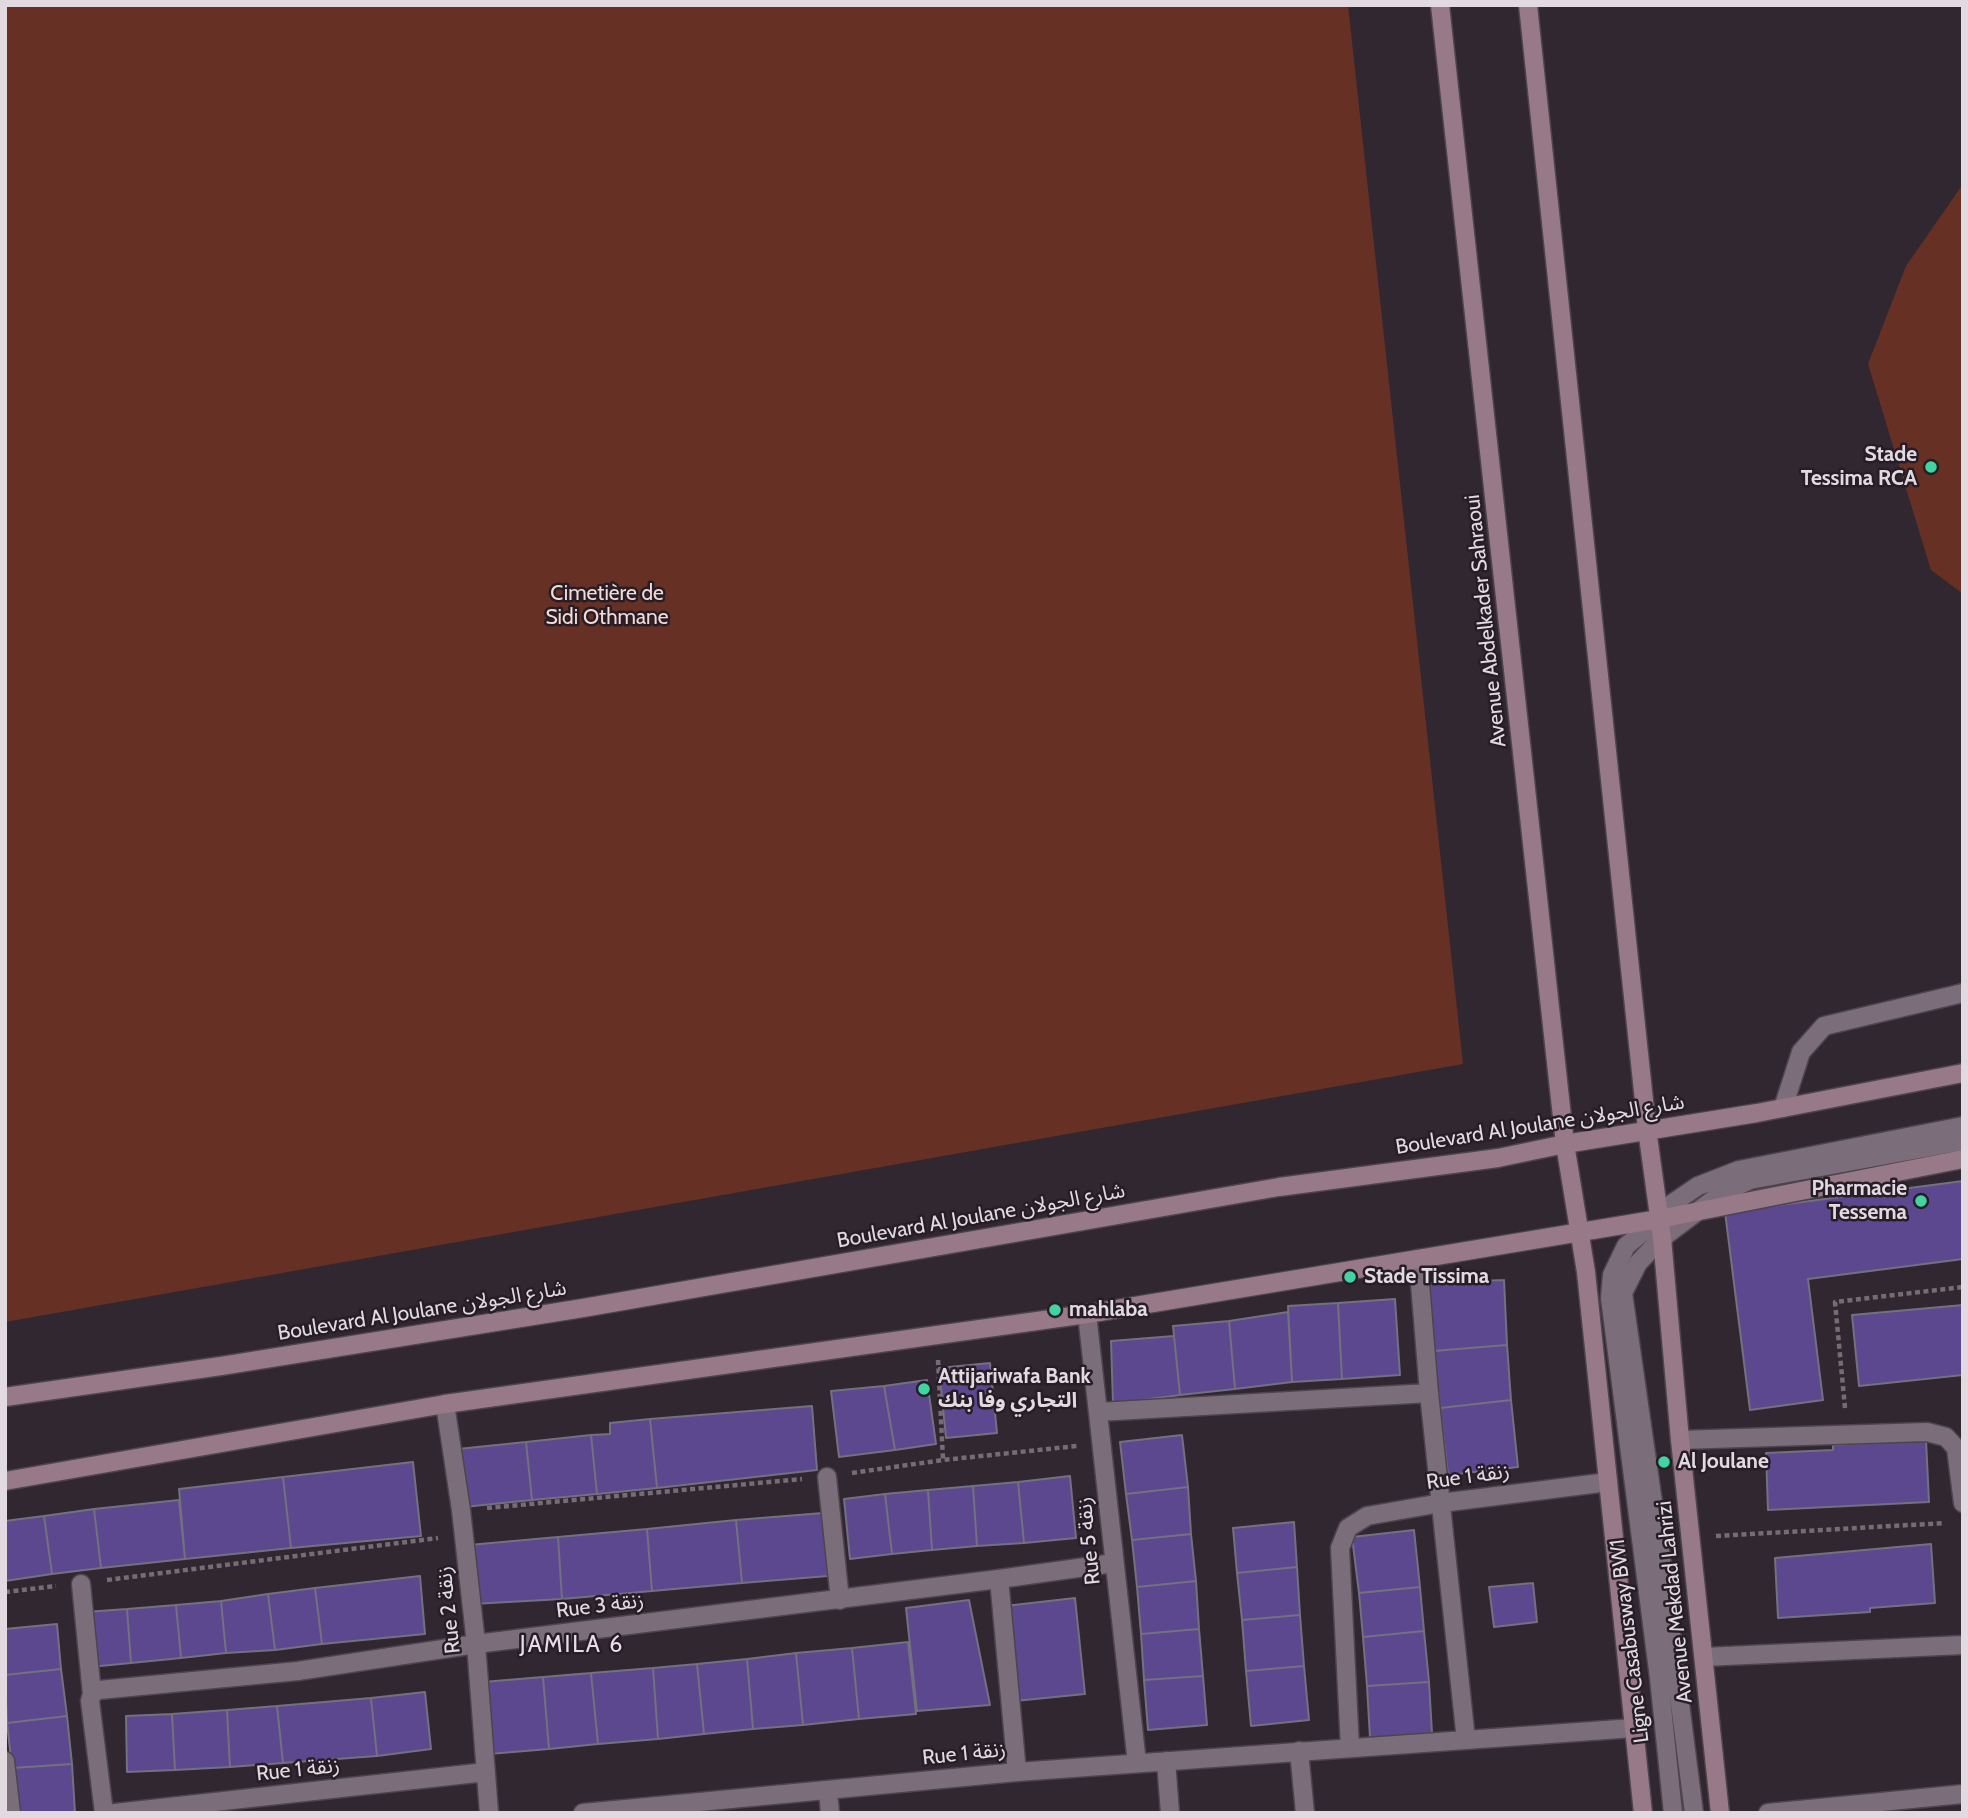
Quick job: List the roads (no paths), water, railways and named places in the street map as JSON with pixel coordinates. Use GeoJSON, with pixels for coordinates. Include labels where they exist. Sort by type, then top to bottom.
{"type":"FeatureCollection","features":[{"type":"Feature","properties":{"kind":"main road","name":"Avenue Abdelkader Sahraoui"},"geometry":{"type":"LineString","coordinates":[[1440,5],[1565,1144],[1580,1232]]}},
{"type":"Feature","properties":{"kind":"main road"},"geometry":{"type":"LineString","coordinates":[[1528,5],[1647,1129],[1659,1219]]}},
{"type":"Feature","properties":{"kind":"main road","name":"Boulevard Al Joulane شارع الجولان"},"geometry":{"type":"LineString","coordinates":[[5,1397],[569,1311],[1265,1190],[1498,1158],[1963,1073]]}},
{"type":"Feature","properties":{"kind":"main road"},"geometry":{"type":"LineString","coordinates":[[5,1482],[445,1404],[1087,1314],[1659,1219],[1963,1159]]}},
{"type":"Feature","properties":{"kind":"main road","name":"Avenue Mekdad Lahrizi"},"geometry":{"type":"LineString","coordinates":[[1659,1219],[1720,1813]]}},
{"type":"Feature","properties":{"kind":"main road"},"geometry":{"type":"LineString","coordinates":[[1580,1232],[1643,1813]]}},
{"type":"Feature","properties":{"kind":"street"},"geometry":{"type":"LineString","coordinates":[[1783,1108],[1801,1052],[1824,1026],[1963,993]]}},
{"type":"Feature","properties":{"kind":"street","name":"Ligne Casabusway BW1"},"geometry":{"type":"LineString","coordinates":[[1673,1813],[1659,1678],[1610,1298],[1612,1275],[1626,1246],[1659,1219],[1671,1205],[1698,1186],[1740,1170],[1963,1126]]}},
{"type":"Feature","properties":{"kind":"street","name":"Ligne Casabusway BW1"},"geometry":{"type":"LineString","coordinates":[[1694,1813],[1623,1293],[1638,1263],[1662,1238],[1722,1193],[1750,1180],[1963,1141]]}},
{"type":"Feature","properties":{"kind":"street"},"geometry":{"type":"LineString","coordinates":[[1418,1259],[1429,1393],[1466,1740]]}},
{"type":"Feature","properties":{"kind":"street","name":"Rue 5 زنقة"},"geometry":{"type":"LineString","coordinates":[[1087,1314],[1137,1763]]}},
{"type":"Feature","properties":{"kind":"street"},"geometry":{"type":"LineString","coordinates":[[1098,1412],[1429,1393]]}},
{"type":"Feature","properties":{"kind":"street","name":"Rue 2 زنقة"},"geometry":{"type":"LineString","coordinates":[[445,1404],[461,1510],[476,1644],[489,1813]]}},
{"type":"Feature","properties":{"kind":"street"},"geometry":{"type":"LineString","coordinates":[[1680,1440],[1927,1432],[1946,1437],[1955,1448],[1963,1503]]}},
{"type":"Feature","properties":{"kind":"street"},"geometry":{"type":"LineString","coordinates":[[827,1477],[840,1600]]}},
{"type":"Feature","properties":{"kind":"street","name":"Rue 1 زنقة"},"geometry":{"type":"LineString","coordinates":[[1350,1748],[1340,1548],[1348,1528],[1367,1516],[1441,1503],[1608,1482]]}},
{"type":"Feature","properties":{"kind":"street","name":"Rue 3 زنقة"},"geometry":{"type":"LineString","coordinates":[[92,1694],[99,1690],[298,1671],[476,1644],[840,1600],[1114,1563]]}},
{"type":"Feature","properties":{"kind":"street"},"geometry":{"type":"LineString","coordinates":[[999,1579],[1017,1772]]}},
{"type":"Feature","properties":{"kind":"street"},"geometry":{"type":"LineString","coordinates":[[81,1584],[92,1694],[90,1701],[104,1813]]}},
{"type":"Feature","properties":{"kind":"street"},"geometry":{"type":"LineString","coordinates":[[1704,1657],[1963,1644]]}},
{"type":"Feature","properties":{"kind":"street","name":"Rue 1 زنقة"},"geometry":{"type":"LineString","coordinates":[[583,1813],[1017,1772],[1634,1728]]}},
{"type":"Feature","properties":{"kind":"street"},"geometry":{"type":"LineString","coordinates":[[1299,1751],[1305,1813]]}},
{"type":"Feature","properties":{"kind":"street"},"geometry":{"type":"LineString","coordinates":[[5,1761],[11,1813]]}},
{"type":"Feature","properties":{"kind":"street"},"geometry":{"type":"LineString","coordinates":[[1167,1761],[1170,1813]]}},
{"type":"Feature","properties":{"kind":"street","name":"Rue 1 زنقة"},"geometry":{"type":"LineString","coordinates":[[115,1813],[485,1772]]}},
{"type":"Feature","properties":{"kind":"street"},"geometry":{"type":"LineString","coordinates":[[828,1791],[830,1813]]}},
{"type":"Feature","properties":{"kind":"street"},"geometry":{"type":"LineString","coordinates":[[1768,1813],[1963,1794]]}},
{"type":"Feature","properties":{"kind":"place","name":"Stade Tessima RCA"},"geometry":{"type":"Point","coordinates":[1931,467]}},
{"type":"Feature","properties":{"kind":"place","name":"Pharmacie Tessema"},"geometry":{"type":"Point","coordinates":[1921,1201]}},
{"type":"Feature","properties":{"kind":"place","name":"Stade Tissima"},"geometry":{"type":"Point","coordinates":[1350,1277]}},
{"type":"Feature","properties":{"kind":"place","name":"mahlaba"},"geometry":{"type":"Point","coordinates":[1055,1310]}},
{"type":"Feature","properties":{"kind":"place","name":"Attijariwafa Bank التجاري وفا بنك"},"geometry":{"type":"Point","coordinates":[924,1389]}},
{"type":"Feature","properties":{"kind":"place","name":"Al Joulane"},"geometry":{"type":"Point","coordinates":[1664,1462]}},
{"type":"Feature","properties":{"kind":"district","name":"JAMILA 6"},"geometry":{"type":"Point","coordinates":[572,1645]}},
{"type":"Feature","properties":{"kind":"park label","name":"Cimetière de Sidi Othmane"},"geometry":{"type":"Point","coordinates":[607,606]}}]}
